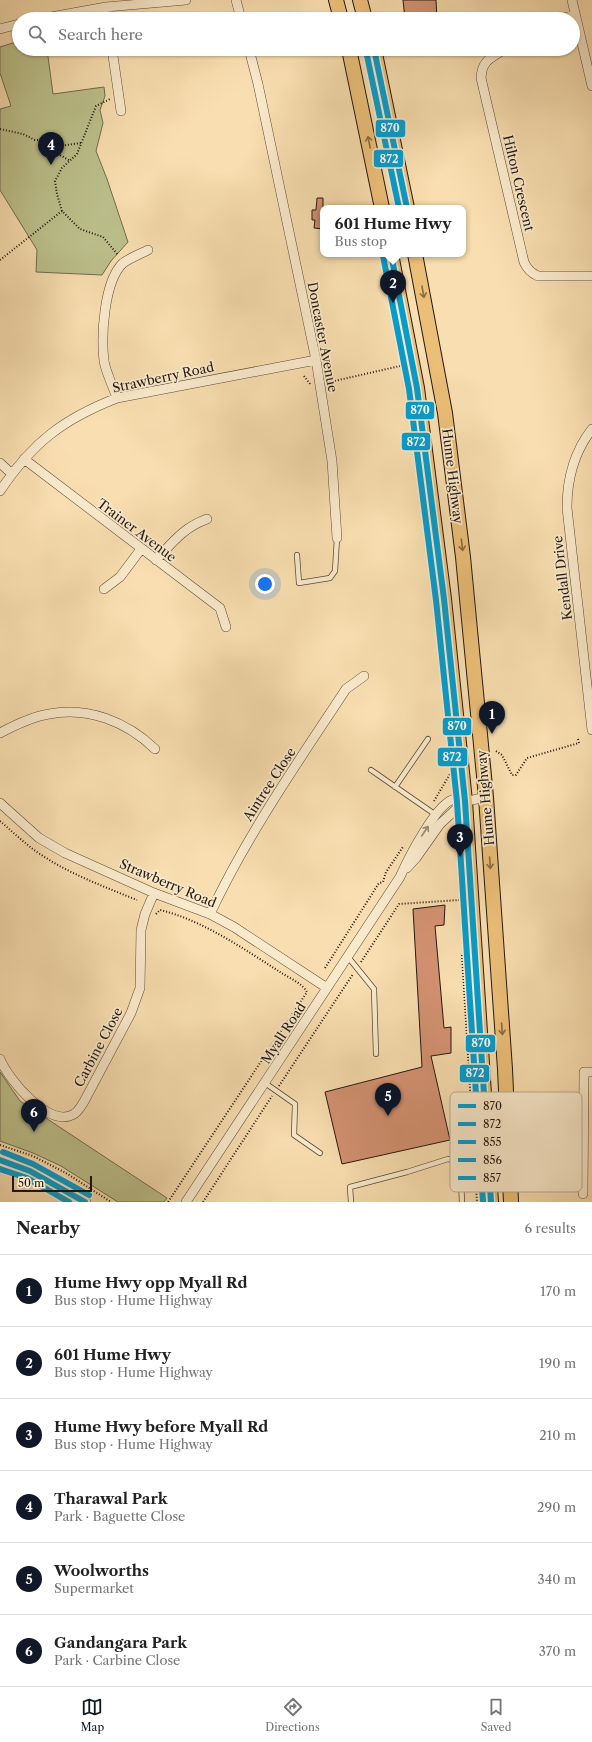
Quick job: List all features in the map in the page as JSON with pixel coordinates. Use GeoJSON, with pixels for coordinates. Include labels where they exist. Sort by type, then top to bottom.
{"type":"FeatureCollection","features":[{"type":"Feature","properties":{"kind":"highway"},"geometry":{"type":"LineString","coordinates":[[336,0],[339,12]]}},
{"type":"Feature","properties":{"kind":"highway"},"geometry":{"type":"LineString","coordinates":[[360,0],[363,12]]}},
{"type":"Feature","properties":{"kind":"highway"},"geometry":{"type":"LineString","coordinates":[[350,56],[381,205]]}},
{"type":"Feature","properties":{"kind":"highway"},"geometry":{"type":"LineString","coordinates":[[375,56],[406,205]]}},
{"type":"Feature","properties":{"kind":"highway","name":"Hume Highway"},"geometry":{"type":"LineString","coordinates":[[392,257],[417,388],[444,599],[465,801],[484,1092]]}},
{"type":"Feature","properties":{"kind":"highway","name":"Hume Highway"},"geometry":{"type":"LineString","coordinates":[[417,257],[445,413],[459,527],[486,797],[506,1092]]}},
{"type":"Feature","properties":{"kind":"highway","name":"Hume Highway"},"geometry":{"type":"LineString","coordinates":[[490,1192],[491,1202]]}},
{"type":"Feature","properties":{"kind":"highway","name":"Hume Highway"},"geometry":{"type":"LineString","coordinates":[[511,1192],[511,1202]]}},
{"type":"Feature","properties":{"kind":"street"},"geometry":{"type":"LineString","coordinates":[[78,12],[106,7],[186,0]]}},
{"type":"Feature","properties":{"kind":"street"},"geometry":{"type":"LineString","coordinates":[[236,0],[239,12]]}},
{"type":"Feature","properties":{"kind":"street"},"geometry":{"type":"LineString","coordinates":[[572,0],[574,12]]}},
{"type":"Feature","properties":{"kind":"street"},"geometry":{"type":"LineString","coordinates":[[106,7],[107,12]]}},
{"type":"Feature","properties":{"kind":"street"},"geometry":{"type":"LineString","coordinates":[[0,29],[12,26]]}},
{"type":"Feature","properties":{"kind":"street"},"geometry":{"type":"LineString","coordinates":[[580,36],[592,86]]}},
{"type":"Feature","properties":{"kind":"street"},"geometry":{"type":"LineString","coordinates":[[113,56],[120,111]]}},
{"type":"Feature","properties":{"kind":"street","name":"Doncaster Avenue"},"geometry":{"type":"LineString","coordinates":[[251,56],[316,360],[332,461],[337,538]]}},
{"type":"Feature","properties":{"kind":"street","name":"Hilton Crescent"},"geometry":{"type":"LineString","coordinates":[[493,56],[484,64],[481,78],[524,262],[532,274],[538,276],[592,276]]}},
{"type":"Feature","properties":{"kind":"street"},"geometry":{"type":"LineString","coordinates":[[117,398],[104,362],[102,338],[109,289],[115,274],[124,263],[148,250]]}},
{"type":"Feature","properties":{"kind":"street","name":"Strawberry Road"},"geometry":{"type":"LineString","coordinates":[[0,491],[24,459],[43,439],[58,427],[117,398],[316,360]]}},
{"type":"Feature","properties":{"kind":"street","name":"Kendall Drive"},"geometry":{"type":"LineString","coordinates":[[592,428],[575,459],[569,475],[567,508],[592,730]]}},
{"type":"Feature","properties":{"kind":"street","name":"Trainer Avenue"},"geometry":{"type":"LineString","coordinates":[[24,459],[220,608],[226,628]]}},
{"type":"Feature","properties":{"kind":"street"},"geometry":{"type":"LineString","coordinates":[[0,463],[12,474]]}},
{"type":"Feature","properties":{"kind":"street"},"geometry":{"type":"LineString","coordinates":[[156,560],[186,529],[195,523],[207,519]]}},
{"type":"Feature","properties":{"kind":"street"},"geometry":{"type":"LineString","coordinates":[[104,589],[120,577],[141,549]]}},
{"type":"Feature","properties":{"kind":"street","name":"Aintree Close"},"geometry":{"type":"LineString","coordinates":[[210,914],[225,882],[269,808],[346,689],[364,676]]}},
{"type":"Feature","properties":{"kind":"street"},"geometry":{"type":"LineString","coordinates":[[0,733],[32,718],[67,712],[102,717],[128,727],[141,736],[155,749]]}},
{"type":"Feature","properties":{"kind":"street","name":"Myall Road"},"geometry":{"type":"LineString","coordinates":[[400,877],[432,812],[446,803],[456,799],[465,801],[486,797]]}},
{"type":"Feature","properties":{"kind":"street","name":"Myall Road"},"geometry":{"type":"LineString","coordinates":[[186,1202],[400,877],[416,858],[440,824],[465,801]]}},
{"type":"Feature","properties":{"kind":"street","name":"Strawberry Road"},"geometry":{"type":"LineString","coordinates":[[0,803],[39,838],[65,853],[154,893],[210,914],[234,927],[327,988]]}},
{"type":"Feature","properties":{"kind":"street","name":"Carbine Close"},"geometry":{"type":"LineString","coordinates":[[0,1059],[21,1091],[35,1104],[56,1116],[67,1116],[74,1113],[87,1096],[136,1001],[140,988],[141,930],[145,914],[154,893]]}},
{"type":"Feature","properties":{"kind":"street"},"geometry":{"type":"LineString","coordinates":[[583,1194],[584,1072],[592,1072]]}},
{"type":"Feature","properties":{"kind":"street"},"geometry":{"type":"LineString","coordinates":[[0,1160],[30,1171],[85,1202]]}},
{"type":"Feature","properties":{"kind":"lane"},"geometry":{"type":"LineString","coordinates":[[297,555],[299,583],[330,578],[335,571],[337,538]]}},
{"type":"Feature","properties":{"kind":"lane"},"geometry":{"type":"LineString","coordinates":[[395,787],[428,739]]}},
{"type":"Feature","properties":{"kind":"lane"},"geometry":{"type":"LineString","coordinates":[[371,770],[432,812]]}},
{"type":"Feature","properties":{"kind":"lane"},"geometry":{"type":"LineString","coordinates":[[348,957],[374,989],[376,1054]]}},
{"type":"Feature","properties":{"kind":"lane"},"geometry":{"type":"LineString","coordinates":[[265,1083],[295,1104],[294,1135],[320,1153]]}},
{"type":"Feature","properties":{"kind":"lane"},"geometry":{"type":"LineString","coordinates":[[350,1202],[350,1187],[450,1159]]}},
{"type":"Feature","properties":{"kind":"lane"},"geometry":{"type":"LineString","coordinates":[[462,1192],[462,1202]]}},
{"type":"Feature","properties":{"kind":"path"},"geometry":{"type":"LineString","coordinates":[[118,95],[96,106],[77,154],[62,168],[55,181],[62,210],[80,229],[103,237],[124,263]]}},
{"type":"Feature","properties":{"kind":"path"},"geometry":{"type":"LineString","coordinates":[[0,129],[23,134],[35,140],[50,140],[59,146],[81,143]]}},
{"type":"Feature","properties":{"kind":"path"},"geometry":{"type":"LineString","coordinates":[[59,146],[60,155],[70,161]]}},
{"type":"Feature","properties":{"kind":"path"},"geometry":{"type":"LineString","coordinates":[[0,260],[62,210]]}},
{"type":"Feature","properties":{"kind":"path"},"geometry":{"type":"LineString","coordinates":[[330,387],[330,382],[401,366]]}},
{"type":"Feature","properties":{"kind":"path"},"geometry":{"type":"LineString","coordinates":[[304,376],[311,389]]}},
{"type":"Feature","properties":{"kind":"path"},"geometry":{"type":"LineString","coordinates":[[496,751],[502,755],[512,775],[516,775],[527,758],[579,743],[578,739]]}},
{"type":"Feature","properties":{"kind":"path"},"geometry":{"type":"LineString","coordinates":[[432,812],[450,775],[449,767]]}},
{"type":"Feature","properties":{"kind":"path"},"geometry":{"type":"LineString","coordinates":[[324,968],[379,883],[383,882],[386,872],[407,841]]}},
{"type":"Feature","properties":{"kind":"path"},"geometry":{"type":"LineString","coordinates":[[203,1202],[399,904],[459,900]]}},
{"type":"Feature","properties":{"kind":"path"},"geometry":{"type":"LineString","coordinates":[[155,916],[160,910],[214,932],[277,970],[304,988],[307,992],[168,1202]]}},
{"type":"Feature","properties":{"kind":"path"},"geometry":{"type":"LineString","coordinates":[[461,948],[470,1092]]}},
{"type":"Feature","properties":{"kind":"path"},"geometry":{"type":"LineString","coordinates":[[0,1145],[32,1156],[66,1173],[111,1202]]}},
{"type":"Feature","properties":{"kind":"path"},"geometry":{"type":"LineString","coordinates":[[476,1192],[477,1202]]}},
{"type":"Feature","properties":{"kind":"green space"},"geometry":{"type":"Polygon","coordinates":[[[12,43],[12,56],[48,56],[53,94],[104,87],[105,96],[100,110],[103,123],[96,151],[128,242],[111,261],[102,275],[36,272],[37,250],[0,190],[0,109],[11,106],[0,73],[0,47],[12,43]]]}},
{"type":"Feature","properties":{"kind":"green space"},"geometry":{"type":"Polygon","coordinates":[[[0,1072],[20,1101],[167,1198],[164,1202],[118,1202],[61,1166],[33,1153],[0,1141],[0,1072]]]}},
{"type":"Feature","properties":{"kind":"building"},"geometry":{"type":"Polygon","coordinates":[[[403,0],[436,0],[437,12],[404,12],[403,0]]]}},
{"type":"Feature","properties":{"kind":"building"},"geometry":{"type":"Polygon","coordinates":[[[317,198],[323,198],[323,205],[320,205],[320,229],[314,228],[315,220],[312,220],[312,210],[316,210],[317,198]]]}},
{"type":"Feature","properties":{"kind":"building"},"geometry":{"type":"Polygon","coordinates":[[[445,905],[444,925],[435,926],[444,1028],[451,1027],[451,1053],[431,1056],[450,1140],[342,1164],[325,1092],[422,1067],[413,909],[445,905]]]}},
{"type":"Feature","properties":{"kind":"transit line","name":"872"},"geometry":{"type":"LineString","coordinates":[[367,56],[398,205]]}},
{"type":"Feature","properties":{"kind":"transit line","name":"870"},"geometry":{"type":"LineString","coordinates":[[375,56],[406,205]]}},
{"type":"Feature","properties":{"kind":"transit line","name":"872"},"geometry":{"type":"LineString","coordinates":[[383,257],[409,389],[436,600],[457,802],[476,1092]]}},
{"type":"Feature","properties":{"kind":"transit line","name":"870"},"geometry":{"type":"LineString","coordinates":[[392,257],[417,388],[444,599],[465,801],[484,1092]]}},
{"type":"Feature","properties":{"kind":"transit line","name":"857"},"geometry":{"type":"LineString","coordinates":[[3,1152],[33,1164],[89,1195]]}},
{"type":"Feature","properties":{"kind":"transit line","name":"855"},"geometry":{"type":"LineString","coordinates":[[0,1160],[30,1171],[85,1202]]}},
{"type":"Feature","properties":{"kind":"transit line","name":"856"},"geometry":{"type":"LineString","coordinates":[[0,1169],[27,1178],[69,1202]]}},
{"type":"Feature","properties":{"kind":"transit line","name":"872"},"geometry":{"type":"LineString","coordinates":[[482,1192],[483,1202]]}},
{"type":"Feature","properties":{"kind":"transit line","name":"870"},"geometry":{"type":"LineString","coordinates":[[490,1192],[491,1202]]}},
{"type":"Feature","properties":{"kind":"place","name":"Tharawal Park"},"geometry":{"type":"Point","coordinates":[51,165]}},
{"type":"Feature","properties":{"kind":"place","name":"601 Hume Hwy"},"geometry":{"type":"Point","coordinates":[393,303]}},
{"type":"Feature","properties":{"kind":"place","name":"Hume Hwy opp Myall Rd"},"geometry":{"type":"Point","coordinates":[492,734]}},
{"type":"Feature","properties":{"kind":"place","name":"Hume Hwy before Myall Rd"},"geometry":{"type":"Point","coordinates":[460,857]}},
{"type":"Feature","properties":{"kind":"place","name":"Woolworths"},"geometry":{"type":"Point","coordinates":[388,1116]}},
{"type":"Feature","properties":{"kind":"place","name":"Gandangara Park"},"geometry":{"type":"Point","coordinates":[34,1132]}}]}
